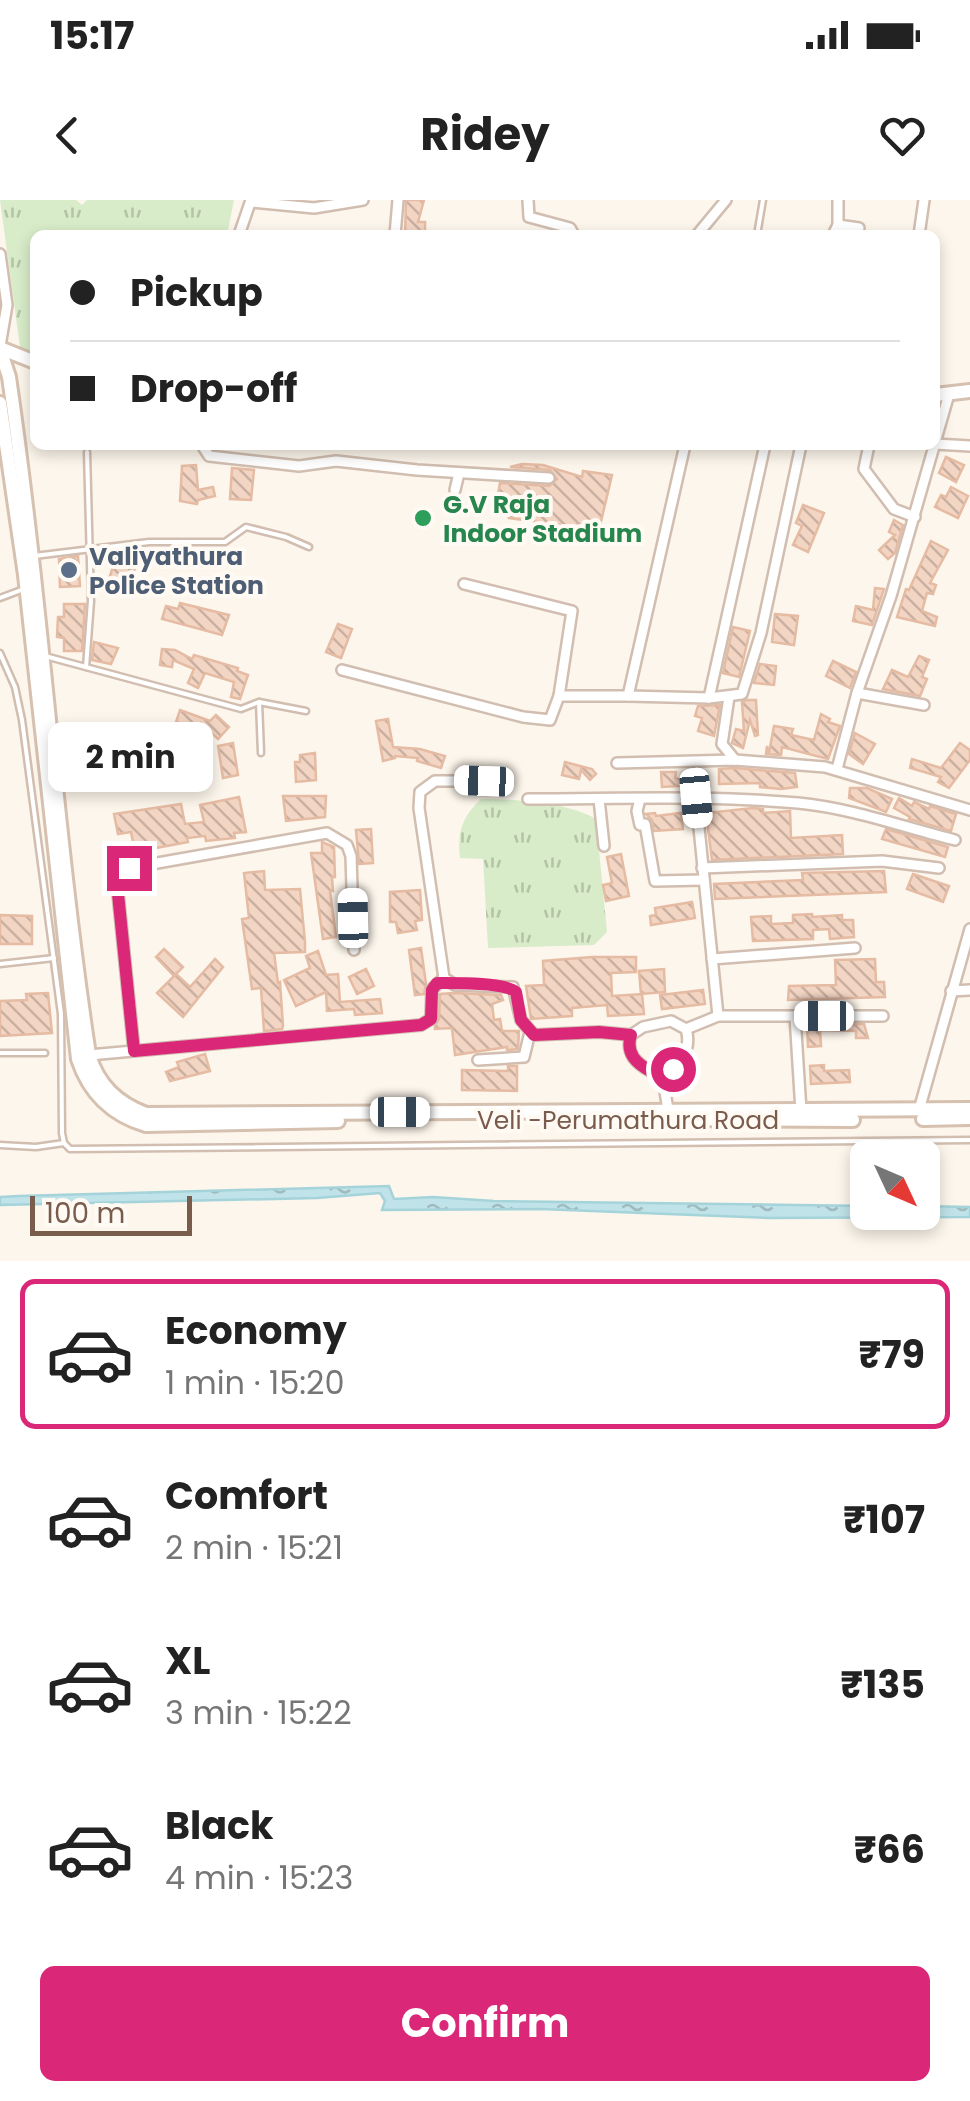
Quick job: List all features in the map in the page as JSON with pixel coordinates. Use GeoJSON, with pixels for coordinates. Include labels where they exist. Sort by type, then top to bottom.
{"type":"FeatureCollection","features":[{"type":"Feature","properties":{"kind":"main road"},"geometry":{"type":"LineString","coordinates":[[0,348],[30,360]]}},
{"type":"Feature","properties":{"kind":"main road"},"geometry":{"type":"LineString","coordinates":[[0,348],[9,377],[34,556],[44,685],[88,1055],[93,1068],[126,1106],[146,1114],[970,1109]]}},
{"type":"Feature","properties":{"kind":"main road"},"geometry":{"type":"LineString","coordinates":[[942,394],[970,392]]}},
{"type":"Feature","properties":{"kind":"main road","name":"Veli -Perumathura Road"},"geometry":{"type":"LineString","coordinates":[[0,402],[26,589],[78,1058],[84,1076],[98,1096],[128,1120],[146,1124],[970,1118]]}},
{"type":"Feature","properties":{"kind":"street"},"geometry":{"type":"LineString","coordinates":[[241,230],[251,201],[344,205],[363,200]]}},
{"type":"Feature","properties":{"kind":"street"},"geometry":{"type":"LineString","coordinates":[[395,230],[398,200]]}},
{"type":"Feature","properties":{"kind":"street"},"geometry":{"type":"LineString","coordinates":[[528,200],[528,217],[571,230]]}},
{"type":"Feature","properties":{"kind":"street"},"geometry":{"type":"LineString","coordinates":[[701,230],[726,200]]}},
{"type":"Feature","properties":{"kind":"street"},"geometry":{"type":"LineString","coordinates":[[838,200],[836,230],[859,228]]}},
{"type":"Feature","properties":{"kind":"street"},"geometry":{"type":"LineString","coordinates":[[920,230],[924,200]]}},
{"type":"Feature","properties":{"kind":"street"},"geometry":{"type":"LineString","coordinates":[[0,254],[7,305],[0,348]]}},
{"type":"Feature","properties":{"kind":"street"},"geometry":{"type":"LineString","coordinates":[[940,444],[970,446]]}},
{"type":"Feature","properties":{"kind":"street"},"geometry":{"type":"LineString","coordinates":[[204,450],[213,456],[299,466],[336,460],[549,478]]}},
{"type":"Feature","properties":{"kind":"street"},"geometry":{"type":"LineString","coordinates":[[628,696],[684,450]]}},
{"type":"Feature","properties":{"kind":"street"},"geometry":{"type":"LineString","coordinates":[[709,698],[764,450]]}},
{"type":"Feature","properties":{"kind":"street"},"geometry":{"type":"LineString","coordinates":[[559,696],[709,698],[742,694],[761,633],[800,450]]}},
{"type":"Feature","properties":{"kind":"street"},"geometry":{"type":"LineString","coordinates":[[868,450],[864,470],[894,509],[915,517]]}},
{"type":"Feature","properties":{"kind":"street"},"geometry":{"type":"LineString","coordinates":[[837,769],[856,693],[934,450]]}},
{"type":"Feature","properties":{"kind":"street"},"geometry":{"type":"LineString","coordinates":[[455,490],[459,473]]}},
{"type":"Feature","properties":{"kind":"street"},"geometry":{"type":"LineString","coordinates":[[342,670],[523,717],[550,720],[559,696],[572,611],[464,584]]}},
{"type":"Feature","properties":{"kind":"street"},"geometry":{"type":"LineString","coordinates":[[856,693],[924,705]]}},
{"type":"Feature","properties":{"kind":"street"},"geometry":{"type":"LineString","coordinates":[[729,697],[722,744],[735,760]]}},
{"type":"Feature","properties":{"kind":"street"},"geometry":{"type":"LineString","coordinates":[[616,762],[735,760],[837,769],[970,810]]}},
{"type":"Feature","properties":{"kind":"street"},"geometry":{"type":"LineString","coordinates":[[443,981],[418,808],[420,792],[435,781],[484,781]]}},
{"type":"Feature","properties":{"kind":"street"},"geometry":{"type":"LineString","coordinates":[[696,798],[718,1016]]}},
{"type":"Feature","properties":{"kind":"street"},"geometry":{"type":"LineString","coordinates":[[528,799],[696,798],[798,803],[834,808],[955,840]]}},
{"type":"Feature","properties":{"kind":"street"},"geometry":{"type":"LineString","coordinates":[[599,799],[604,846]]}},
{"type":"Feature","properties":{"kind":"street"},"geometry":{"type":"LineString","coordinates":[[640,799],[636,811],[640,825],[645,824],[655,881],[704,880]]}},
{"type":"Feature","properties":{"kind":"street"},"geometry":{"type":"LineString","coordinates":[[134,1051],[117,884],[129,868],[327,833],[347,844],[351,856],[354,950]]}},
{"type":"Feature","properties":{"kind":"street"},"geometry":{"type":"LineString","coordinates":[[702,868],[882,861],[938,868]]}},
{"type":"Feature","properties":{"kind":"street"},"geometry":{"type":"LineString","coordinates":[[918,1110],[970,928]]}},
{"type":"Feature","properties":{"kind":"street"},"geometry":{"type":"LineString","coordinates":[[712,959],[854,948]]}},
{"type":"Feature","properties":{"kind":"street"},"geometry":{"type":"LineString","coordinates":[[88,1055],[421,1025],[431,1019],[432,990],[443,981],[513,988],[521,1020],[530,1032],[542,1037],[599,1032],[631,1035],[642,1027],[671,1021],[686,1029],[690,1039],[673,1069],[662,1073],[652,1072],[635,1061],[629,1051],[631,1035]]}},
{"type":"Feature","properties":{"kind":"street"},"geometry":{"type":"LineString","coordinates":[[951,990],[970,990]]}},
{"type":"Feature","properties":{"kind":"street"},"geometry":{"type":"LineString","coordinates":[[686,1029],[718,1016],[884,1016]]}},
{"type":"Feature","properties":{"kind":"street"},"geometry":{"type":"LineString","coordinates":[[795,1016],[801,1111]]}},
{"type":"Feature","properties":{"kind":"street"},"geometry":{"type":"LineString","coordinates":[[478,1060],[524,1057],[530,1032]]}},
{"type":"Feature","properties":{"kind":"street"},"geometry":{"type":"LineString","coordinates":[[662,1073],[668,1110]]}},
{"type":"Feature","properties":{"kind":"lane"},"geometry":{"type":"LineString","coordinates":[[758,230],[763,200]]}},
{"type":"Feature","properties":{"kind":"lane"},"geometry":{"type":"LineString","coordinates":[[86,452],[91,601],[86,667]]}},
{"type":"Feature","properties":{"kind":"lane"},"geometry":{"type":"LineString","coordinates":[[34,556],[149,542],[225,542],[246,527],[308,547]]}},
{"type":"Feature","properties":{"kind":"lane"},"geometry":{"type":"LineString","coordinates":[[0,598],[26,589]]}},
{"type":"Feature","properties":{"kind":"lane"},"geometry":{"type":"LineString","coordinates":[[0,653],[18,699],[63,1031],[64,1143],[70,1149],[970,1140]]}},
{"type":"Feature","properties":{"kind":"lane"},"geometry":{"type":"LineString","coordinates":[[44,656],[241,710],[259,702],[306,711]]}},
{"type":"Feature","properties":{"kind":"lane"},"geometry":{"type":"LineString","coordinates":[[259,702],[261,752]]}},
{"type":"Feature","properties":{"kind":"lane"},"geometry":{"type":"LineString","coordinates":[[0,964],[54,958]]}},
{"type":"Feature","properties":{"kind":"lane"},"geometry":{"type":"LineString","coordinates":[[0,1054],[44,1053]]}},
{"type":"Feature","properties":{"kind":"lane"},"geometry":{"type":"LineString","coordinates":[[0,1145],[36,1147],[64,1143]]}},
{"type":"Feature","properties":{"kind":"green space"},"geometry":{"type":"Polygon","coordinates":[[[0,200],[76,200],[82,205],[87,200],[234,200],[228,230],[30,230],[30,355],[20,347],[0,200]]]}},
{"type":"Feature","properties":{"kind":"green space"},"geometry":{"type":"Polygon","coordinates":[[[481,799],[556,805],[596,819],[607,932],[594,945],[488,948],[483,859],[460,858],[459,849],[462,826],[481,799]]]}},
{"type":"Feature","properties":{"kind":"water"},"geometry":{"type":"Polygon","coordinates":[[[389,1186],[394,1199],[850,1206],[850,1218],[540,1209],[382,1210],[385,1201],[380,1193],[317,1198],[0,1205],[0,1197],[389,1186]]]}},
{"type":"Feature","properties":{"kind":"water"},"geometry":{"type":"Polygon","coordinates":[[[940,1206],[970,1207],[970,1217],[940,1217],[940,1206]]]}},
{"type":"Feature","properties":{"kind":"building"},"geometry":{"type":"Polygon","coordinates":[[[406,200],[424,200],[418,222],[425,222],[425,230],[405,230],[406,200]]]}},
{"type":"Feature","properties":{"kind":"building"},"geometry":{"type":"Polygon","coordinates":[[[946,457],[964,465],[956,482],[939,473],[946,457]]]}},
{"type":"Feature","properties":{"kind":"building"},"geometry":{"type":"Polygon","coordinates":[[[196,465],[198,490],[213,487],[215,496],[198,500],[197,504],[180,501],[182,466],[196,465]]]}},
{"type":"Feature","properties":{"kind":"building"},"geometry":{"type":"Polygon","coordinates":[[[543,465],[582,477],[583,471],[612,475],[599,530],[509,518],[498,494],[500,483],[549,486],[557,479],[550,470],[510,467],[543,465]]]}},
{"type":"Feature","properties":{"kind":"building"},"geometry":{"type":"Polygon","coordinates":[[[232,468],[254,470],[251,500],[230,499],[232,468]]]}},
{"type":"Feature","properties":{"kind":"building"},"geometry":{"type":"Polygon","coordinates":[[[951,487],[968,496],[958,518],[935,507],[951,487]]]}},
{"type":"Feature","properties":{"kind":"building"},"geometry":{"type":"Polygon","coordinates":[[[803,505],[824,513],[808,552],[793,545],[802,526],[796,523],[803,505]]]}},
{"type":"Feature","properties":{"kind":"building"},"geometry":{"type":"Polygon","coordinates":[[[894,520],[903,525],[895,553],[888,559],[879,550],[895,535],[889,532],[894,520]]]}},
{"type":"Feature","properties":{"kind":"building"},"geometry":{"type":"Polygon","coordinates":[[[931,541],[948,550],[930,583],[936,585],[933,594],[927,593],[922,611],[937,617],[935,626],[897,617],[906,589],[909,590],[931,541]]]}},
{"type":"Feature","properties":{"kind":"building"},"geometry":{"type":"Polygon","coordinates":[[[117,554],[137,560],[132,579],[123,576],[118,587],[108,582],[117,554]]]}},
{"type":"Feature","properties":{"kind":"building","name":"Valiyathura Police Station"},"geometry":{"type":"Polygon","coordinates":[[[78,556],[80,586],[60,587],[59,559],[78,556]]]}},
{"type":"Feature","properties":{"kind":"building"},"geometry":{"type":"Polygon","coordinates":[[[875,588],[884,589],[872,625],[853,621],[856,606],[873,610],[875,588]]]}},
{"type":"Feature","properties":{"kind":"building"},"geometry":{"type":"Polygon","coordinates":[[[180,603],[229,615],[222,635],[162,619],[166,606],[178,609],[180,603]]]}},
{"type":"Feature","properties":{"kind":"building"},"geometry":{"type":"Polygon","coordinates":[[[64,604],[85,604],[82,651],[64,651],[64,638],[57,637],[58,617],[64,617],[64,604]]]}},
{"type":"Feature","properties":{"kind":"building"},"geometry":{"type":"Polygon","coordinates":[[[775,614],[798,616],[794,645],[772,642],[775,614]]]}},
{"type":"Feature","properties":{"kind":"building"},"geometry":{"type":"Polygon","coordinates":[[[338,624],[352,629],[341,658],[326,652],[338,624]]]}},
{"type":"Feature","properties":{"kind":"building"},"geometry":{"type":"Polygon","coordinates":[[[733,627],[750,631],[739,677],[723,673],[733,627]]]}},
{"type":"Feature","properties":{"kind":"building"},"geometry":{"type":"Polygon","coordinates":[[[94,642],[118,648],[111,664],[92,660],[94,642]]]}},
{"type":"Feature","properties":{"kind":"building"},"geometry":{"type":"Polygon","coordinates":[[[162,649],[238,668],[237,671],[248,675],[240,699],[231,697],[234,682],[205,673],[198,688],[188,683],[194,669],[173,660],[172,667],[160,665],[162,649]]]}},
{"type":"Feature","properties":{"kind":"building"},"geometry":{"type":"Polygon","coordinates":[[[919,656],[929,660],[920,696],[883,689],[892,670],[908,677],[919,656]]]}},
{"type":"Feature","properties":{"kind":"building"},"geometry":{"type":"Polygon","coordinates":[[[833,661],[856,672],[850,688],[826,676],[833,661]]]}},
{"type":"Feature","properties":{"kind":"building"},"geometry":{"type":"Polygon","coordinates":[[[760,664],[776,666],[774,685],[754,683],[760,664]]]}},
{"type":"Feature","properties":{"kind":"building"},"geometry":{"type":"Polygon","coordinates":[[[756,700],[758,735],[755,736],[750,720],[743,748],[732,743],[736,729],[744,731],[742,702],[756,700]]]}},
{"type":"Feature","properties":{"kind":"building"},"geometry":{"type":"Polygon","coordinates":[[[720,705],[714,736],[698,731],[702,718],[695,716],[698,706],[720,705]]]}},
{"type":"Feature","properties":{"kind":"building"},"geometry":{"type":"Polygon","coordinates":[[[180,710],[210,721],[216,715],[229,727],[218,739],[201,723],[198,730],[176,722],[180,710]]]}},
{"type":"Feature","properties":{"kind":"building"},"geometry":{"type":"Polygon","coordinates":[[[821,714],[830,719],[828,722],[840,726],[828,759],[782,747],[781,755],[766,754],[774,726],[793,729],[791,735],[814,740],[821,714]]]}},
{"type":"Feature","properties":{"kind":"building"},"geometry":{"type":"Polygon","coordinates":[[[388,719],[393,747],[445,756],[441,768],[417,761],[418,758],[395,756],[383,761],[376,721],[388,719]]]}},
{"type":"Feature","properties":{"kind":"building"},"geometry":{"type":"Polygon","coordinates":[[[855,733],[875,744],[863,764],[849,754],[855,733]]]}},
{"type":"Feature","properties":{"kind":"building"},"geometry":{"type":"Polygon","coordinates":[[[233,743],[238,775],[223,778],[218,746],[233,743]]]}},
{"type":"Feature","properties":{"kind":"building"},"geometry":{"type":"Polygon","coordinates":[[[960,743],[970,750],[970,760],[949,788],[938,782],[941,777],[910,768],[912,759],[941,768],[960,743]]]}},
{"type":"Feature","properties":{"kind":"building"},"geometry":{"type":"Polygon","coordinates":[[[315,753],[316,780],[296,782],[295,762],[300,762],[300,755],[315,753]]]}},
{"type":"Feature","properties":{"kind":"building"},"geometry":{"type":"Polygon","coordinates":[[[565,762],[592,769],[596,774],[590,780],[581,770],[579,779],[562,775],[565,762]]]}},
{"type":"Feature","properties":{"kind":"building"},"geometry":{"type":"Polygon","coordinates":[[[719,769],[795,773],[797,787],[719,784],[719,769]]]}},
{"type":"Feature","properties":{"kind":"building"},"geometry":{"type":"Polygon","coordinates":[[[693,770],[695,785],[662,787],[661,772],[676,772],[675,778],[683,780],[686,771],[693,770]]]}},
{"type":"Feature","properties":{"kind":"building"},"geometry":{"type":"Polygon","coordinates":[[[850,788],[867,788],[892,799],[886,812],[849,798],[850,788]]]}},
{"type":"Feature","properties":{"kind":"building"},"geometry":{"type":"Polygon","coordinates":[[[283,796],[326,796],[325,817],[286,821],[283,796]]]}},
{"type":"Feature","properties":{"kind":"building"},"geometry":{"type":"Polygon","coordinates":[[[239,797],[246,832],[234,833],[235,838],[187,838],[188,842],[135,852],[131,832],[118,834],[114,814],[181,804],[185,824],[204,822],[200,805],[239,797]]]}},
{"type":"Feature","properties":{"kind":"building"},"geometry":{"type":"Polygon","coordinates":[[[899,798],[912,806],[914,802],[956,814],[951,831],[909,819],[894,808],[899,798]]]}},
{"type":"Feature","properties":{"kind":"building"},"geometry":{"type":"Polygon","coordinates":[[[763,809],[763,813],[790,811],[791,838],[842,835],[843,854],[712,860],[706,813],[763,809]]]}},
{"type":"Feature","properties":{"kind":"building"},"geometry":{"type":"Polygon","coordinates":[[[681,813],[683,829],[654,831],[646,814],[681,813]]]}},
{"type":"Feature","properties":{"kind":"building"},"geometry":{"type":"Polygon","coordinates":[[[371,829],[373,863],[359,864],[356,830],[371,829]]]}},
{"type":"Feature","properties":{"kind":"building"},"geometry":{"type":"Polygon","coordinates":[[[886,829],[948,847],[945,857],[882,839],[886,829]]]}},
{"type":"Feature","properties":{"kind":"building"},"geometry":{"type":"Polygon","coordinates":[[[322,842],[334,847],[335,877],[330,891],[336,937],[323,939],[311,853],[322,853],[322,842]]]}},
{"type":"Feature","properties":{"kind":"building"},"geometry":{"type":"Polygon","coordinates":[[[621,854],[629,896],[606,901],[603,885],[612,883],[607,857],[621,854]]]}},
{"type":"Feature","properties":{"kind":"building"},"geometry":{"type":"Polygon","coordinates":[[[264,871],[265,890],[300,889],[305,952],[274,953],[283,1026],[264,1031],[261,988],[252,989],[242,919],[249,918],[244,873],[264,871]]]}},
{"type":"Feature","properties":{"kind":"building"},"geometry":{"type":"Polygon","coordinates":[[[884,871],[886,892],[715,899],[714,884],[803,880],[802,873],[884,871]]]}},
{"type":"Feature","properties":{"kind":"building"},"geometry":{"type":"Polygon","coordinates":[[[913,874],[949,886],[943,902],[907,889],[913,874]]]}},
{"type":"Feature","properties":{"kind":"building"},"geometry":{"type":"Polygon","coordinates":[[[420,890],[422,920],[415,921],[417,930],[398,933],[396,922],[390,922],[390,892],[420,890]]]}},
{"type":"Feature","properties":{"kind":"building"},"geometry":{"type":"Polygon","coordinates":[[[692,902],[695,918],[651,925],[650,916],[656,915],[655,908],[692,902]]]}},
{"type":"Feature","properties":{"kind":"building"},"geometry":{"type":"Polygon","coordinates":[[[0,915],[32,916],[32,944],[0,944],[0,915]]]}},
{"type":"Feature","properties":{"kind":"building"},"geometry":{"type":"Polygon","coordinates":[[[793,915],[842,915],[842,920],[853,920],[854,937],[830,939],[829,929],[813,930],[813,939],[753,941],[751,917],[771,916],[771,924],[793,923],[793,915]]]}},
{"type":"Feature","properties":{"kind":"building"},"geometry":{"type":"Polygon","coordinates":[[[421,948],[426,984],[424,994],[415,995],[409,950],[421,948]]]}},
{"type":"Feature","properties":{"kind":"building"},"geometry":{"type":"Polygon","coordinates":[[[164,949],[183,967],[174,976],[156,957],[164,949]]]}},
{"type":"Feature","properties":{"kind":"building"},"geometry":{"type":"Polygon","coordinates":[[[318,951],[326,975],[338,974],[340,1002],[380,999],[382,1013],[327,1011],[326,992],[296,1006],[284,980],[310,968],[306,956],[318,951]]]}},
{"type":"Feature","properties":{"kind":"building"},"geometry":{"type":"Polygon","coordinates":[[[636,957],[636,972],[611,973],[612,996],[642,994],[644,1014],[608,1016],[607,1005],[572,1008],[572,1016],[531,1019],[526,986],[544,985],[543,961],[636,957]]]}},
{"type":"Feature","properties":{"kind":"building"},"geometry":{"type":"Polygon","coordinates":[[[215,959],[223,967],[183,1017],[157,993],[176,974],[190,987],[215,959]]]}},
{"type":"Feature","properties":{"kind":"building"},"geometry":{"type":"Polygon","coordinates":[[[875,959],[876,982],[884,982],[885,997],[788,1000],[789,986],[836,985],[835,960],[875,959]]]}},
{"type":"Feature","properties":{"kind":"building"},"geometry":{"type":"Polygon","coordinates":[[[366,969],[374,986],[357,994],[349,977],[366,969]]]}},
{"type":"Feature","properties":{"kind":"building"},"geometry":{"type":"Polygon","coordinates":[[[664,969],[665,992],[641,994],[639,971],[664,969]]]}},
{"type":"Feature","properties":{"kind":"building"},"geometry":{"type":"Polygon","coordinates":[[[703,990],[705,1004],[662,1009],[660,995],[703,990]]]}},
{"type":"Feature","properties":{"kind":"building"},"geometry":{"type":"Polygon","coordinates":[[[48,993],[52,1033],[0,1036],[0,1001],[27,1000],[26,994],[48,993]]]}},
{"type":"Feature","properties":{"kind":"building"},"geometry":{"type":"Polygon","coordinates":[[[440,994],[501,995],[503,1000],[492,1004],[494,1020],[500,1019],[502,1031],[519,1031],[518,1049],[507,1047],[455,1055],[452,1028],[435,1029],[440,994]]]}},
{"type":"Feature","properties":{"kind":"building"},"geometry":{"type":"Polygon","coordinates":[[[807,1024],[864,1024],[868,1038],[856,1038],[856,1031],[820,1030],[821,1046],[808,1047],[807,1024]]]}},
{"type":"Feature","properties":{"kind":"building"},"geometry":{"type":"Polygon","coordinates":[[[205,1054],[210,1071],[170,1081],[166,1072],[179,1067],[177,1062],[205,1054]]]}},
{"type":"Feature","properties":{"kind":"building"},"geometry":{"type":"Polygon","coordinates":[[[824,1065],[824,1071],[849,1070],[850,1082],[811,1084],[810,1066],[824,1065]]]}},
{"type":"Feature","properties":{"kind":"building"},"geometry":{"type":"Polygon","coordinates":[[[508,1066],[517,1066],[517,1091],[462,1090],[462,1070],[508,1071],[508,1066]]]}},
{"type":"Feature","properties":{"kind":"place","name":"G.V Raja Indoor Stadium"},"geometry":{"type":"Point","coordinates":[423,518]}},
{"type":"Feature","properties":{"kind":"place","name":"Valiyathura Police Station"},"geometry":{"type":"Point","coordinates":[69,570]}},
{"type":"Feature","properties":{"kind":"route"},"geometry":{"type":"LineString","coordinates":[[129,868],[117,884],[134,1051],[421,1025],[431,1019],[432,990],[437,983],[508,985],[516,992],[521,1020],[534,1035],[631,1035],[629,1051],[635,1061],[652,1072],[673,1069]]}}]}
